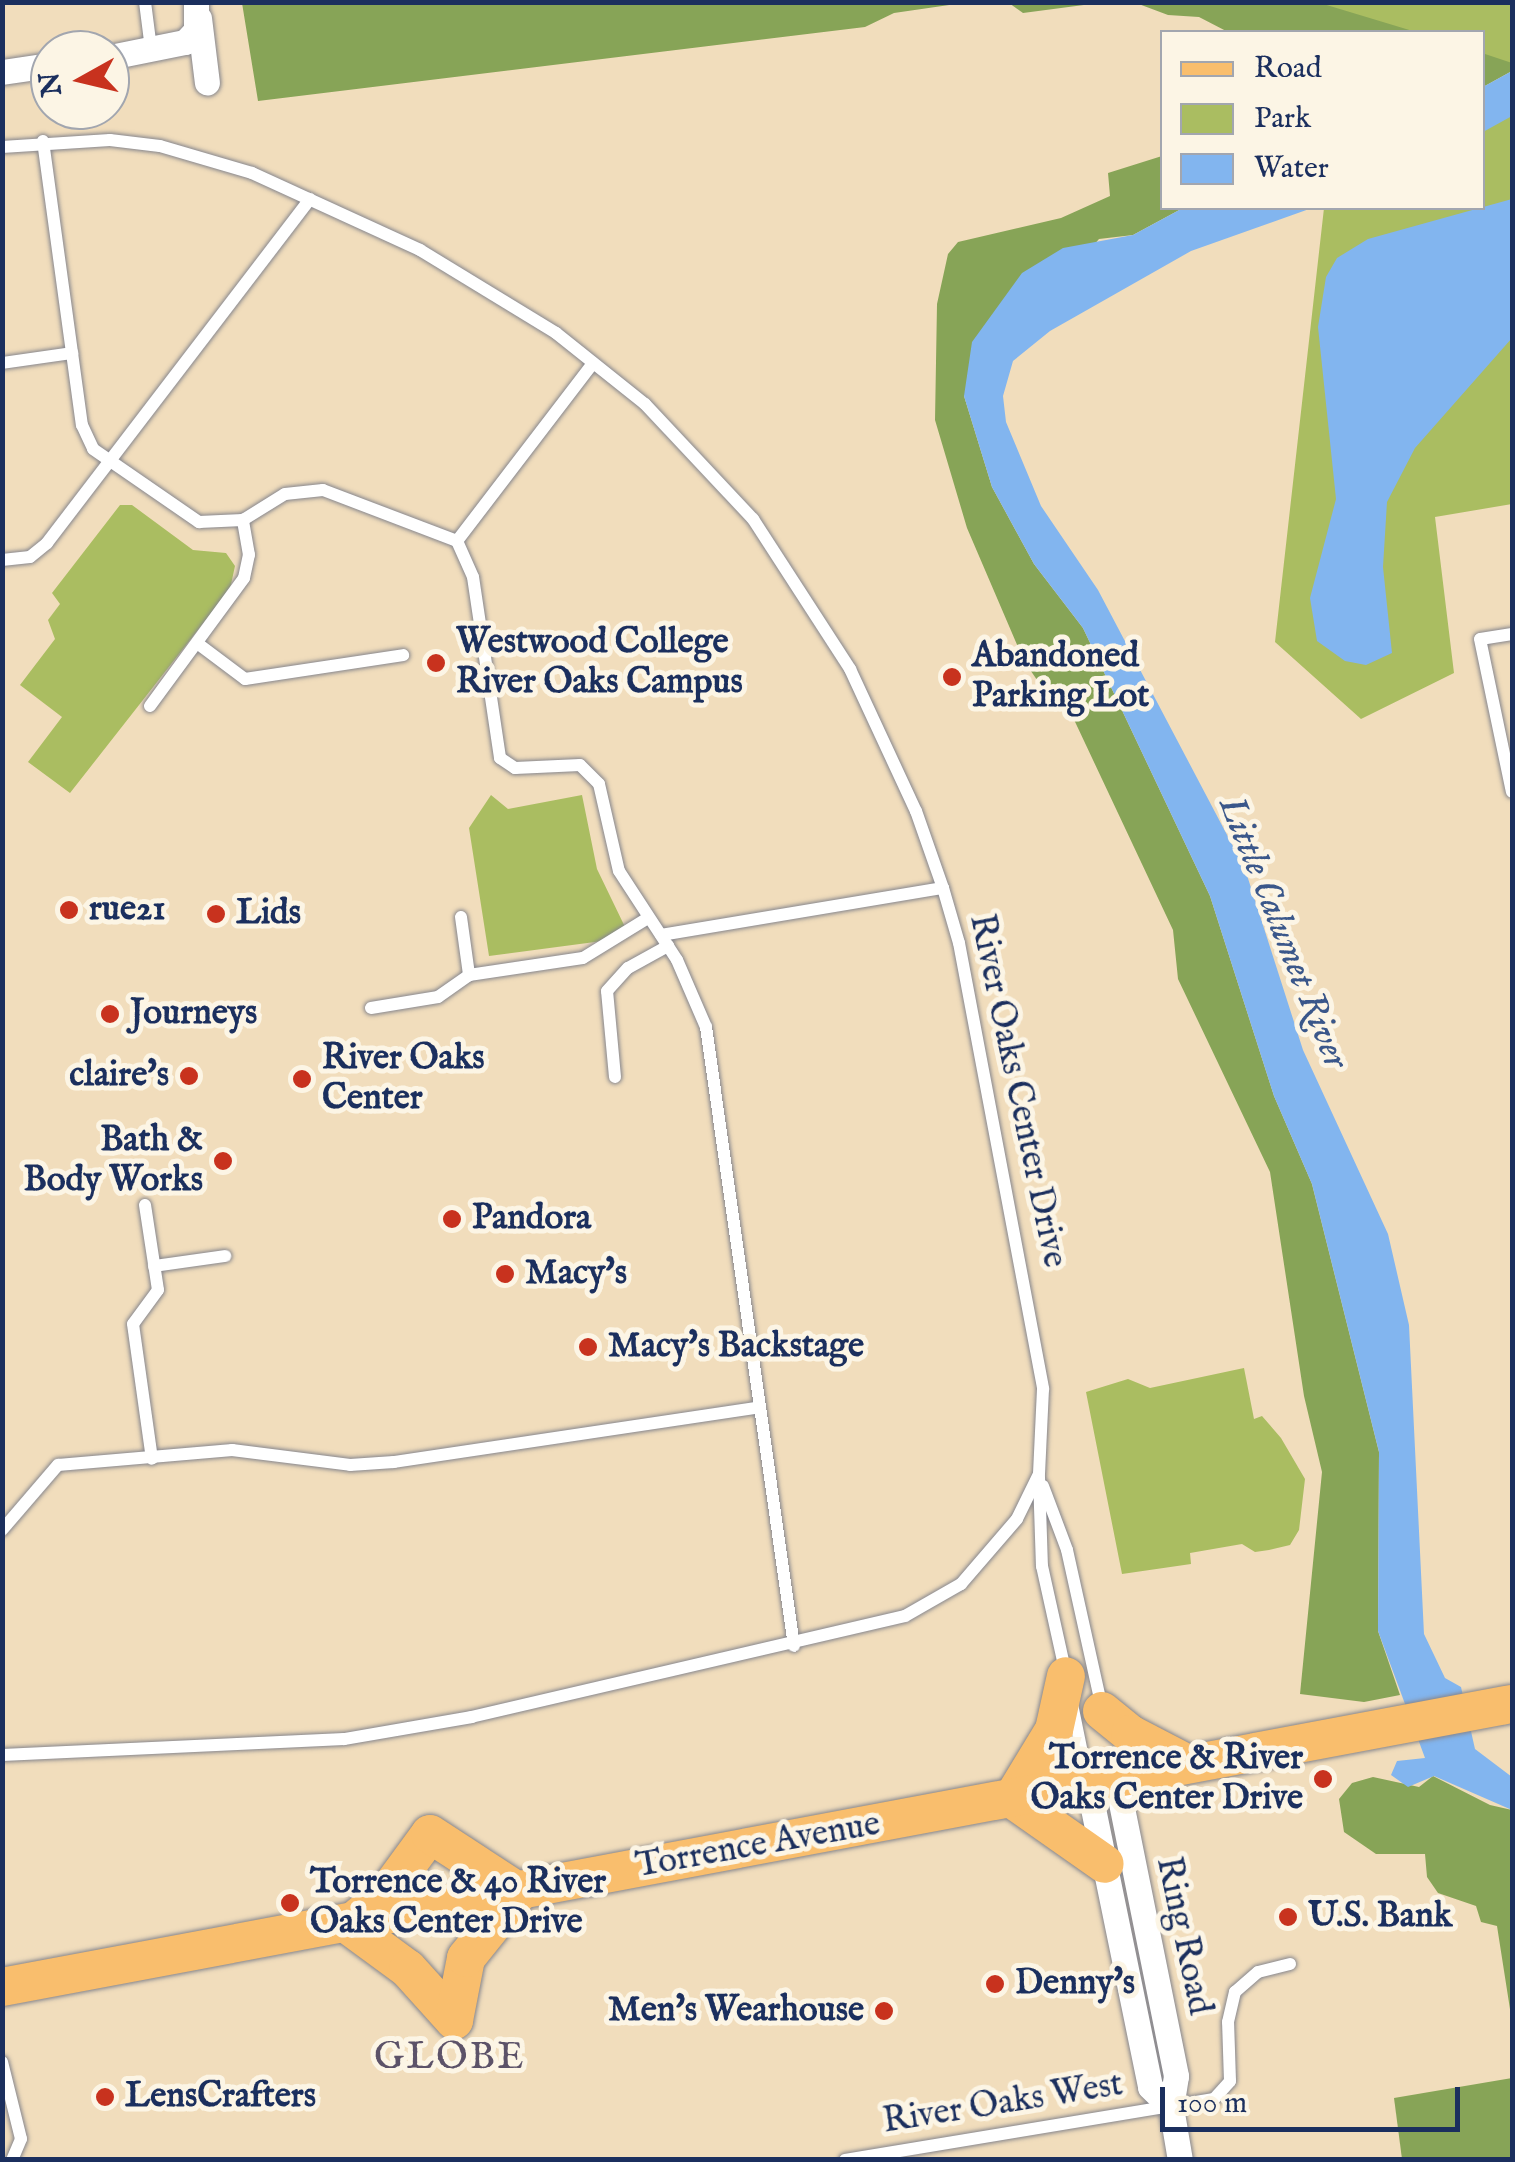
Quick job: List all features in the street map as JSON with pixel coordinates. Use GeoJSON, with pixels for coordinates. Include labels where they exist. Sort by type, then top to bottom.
{"type":"FeatureCollection","features":[{"type":"Feature","properties":{"kind":"main road"},"geometry":{"type":"LineString","coordinates":[[1066,1676],[1054,1730],[1012,1799],[1105,1864]]}},
{"type":"Feature","properties":{"kind":"main road","name":"Torrence Avenue"},"geometry":{"type":"LineString","coordinates":[[2,1987],[348,1926],[1512,1704]]}},
{"type":"Feature","properties":{"kind":"main road"},"geometry":{"type":"LineString","coordinates":[[1102,1711],[1130,1734],[1188,1764]]}},
{"type":"Feature","properties":{"kind":"main road"},"geometry":{"type":"LineString","coordinates":[[430,1834],[519,1892],[466,1958],[454,2020],[408,1970],[348,1926],[386,1894],[430,1834]]}},
{"type":"Feature","properties":{"kind":"street"},"geometry":{"type":"LineString","coordinates":[[130,55],[185,42],[196,30],[197,8]]}},
{"type":"Feature","properties":{"kind":"street"},"geometry":{"type":"LineString","coordinates":[[197,8],[207,84]]}},
{"type":"Feature","properties":{"kind":"street"},"geometry":{"type":"LineString","coordinates":[[2,72],[30,68]]}},
{"type":"Feature","properties":{"kind":"street","name":"Ring Road"},"geometry":{"type":"LineString","coordinates":[[1102,1781],[1105,1864],[1150,2087],[1171,2107]]}},
{"type":"Feature","properties":{"kind":"street","name":"Ring Road"},"geometry":{"type":"LineString","coordinates":[[1102,1781],[1176,2076],[1171,2107],[1180,2160]]}},
{"type":"Feature","properties":{"kind":"lane"},"geometry":{"type":"LineString","coordinates":[[145,2],[151,52]]}},
{"type":"Feature","properties":{"kind":"lane"},"geometry":{"type":"LineString","coordinates":[[43,141],[86,438],[111,463],[188,518],[213,525],[243,520],[285,494],[323,490],[456,541],[473,577],[500,758],[515,768],[566,763],[591,772],[605,801],[620,871],[664,941],[706,1028],[794,1646]]}},
{"type":"Feature","properties":{"kind":"lane","name":"River Oaks Center Drive"},"geometry":{"type":"LineString","coordinates":[[2,147],[43,141],[160,146],[252,172],[420,250],[518,308],[593,362],[705,466],[800,586],[872,714],[944,888],[1043,1382],[1039,1474],[1017,1519],[961,1584],[905,1616],[794,1646],[344,1739],[2,1755]]}},
{"type":"Feature","properties":{"kind":"lane"},"geometry":{"type":"LineString","coordinates":[[2,560],[30,557],[47,544],[310,199]]}},
{"type":"Feature","properties":{"kind":"lane"},"geometry":{"type":"LineString","coordinates":[[2,364],[72,353]]}},
{"type":"Feature","properties":{"kind":"lane"},"geometry":{"type":"LineString","coordinates":[[456,541],[593,362]]}},
{"type":"Feature","properties":{"kind":"lane"},"geometry":{"type":"LineString","coordinates":[[150,706],[248,566],[243,520]]}},
{"type":"Feature","properties":{"kind":"lane"},"geometry":{"type":"LineString","coordinates":[[1512,634],[1480,639],[1512,792]]}},
{"type":"Feature","properties":{"kind":"lane"},"geometry":{"type":"LineString","coordinates":[[197,643],[244,679],[403,656]]}},
{"type":"Feature","properties":{"kind":"lane"},"geometry":{"type":"LineString","coordinates":[[615,1077],[607,991],[628,968],[664,941],[944,888]]}},
{"type":"Feature","properties":{"kind":"lane"},"geometry":{"type":"LineString","coordinates":[[461,917],[469,975]]}},
{"type":"Feature","properties":{"kind":"lane"},"geometry":{"type":"LineString","coordinates":[[370,1008],[438,997],[469,975],[583,958],[648,918]]}},
{"type":"Feature","properties":{"kind":"lane"},"geometry":{"type":"LineString","coordinates":[[145,1205],[158,1290],[133,1324],[152,1458]]}},
{"type":"Feature","properties":{"kind":"lane"},"geometry":{"type":"LineString","coordinates":[[154,1266],[225,1256]]}},
{"type":"Feature","properties":{"kind":"lane"},"geometry":{"type":"LineString","coordinates":[[2,1530],[58,1465],[232,1450],[350,1466],[404,1462],[760,1407]]}},
{"type":"Feature","properties":{"kind":"lane"},"geometry":{"type":"LineString","coordinates":[[1039,1474],[1042,1566],[1066,1676],[1102,1781]]}},
{"type":"Feature","properties":{"kind":"lane"},"geometry":{"type":"LineString","coordinates":[[1039,1474],[1067,1550],[1102,1711]]}},
{"type":"Feature","properties":{"kind":"lane","name":"River Oaks West"},"geometry":{"type":"LineString","coordinates":[[845,2160],[1171,2107],[1223,2093],[1230,2081],[1228,2022],[1236,1992],[1258,1972],[1290,1964]]}},
{"type":"Feature","properties":{"kind":"lane"},"geometry":{"type":"LineString","coordinates":[[2,2062],[21,2139],[12,2160]]}},
{"type":"Feature","properties":{"kind":"green space"},"geometry":{"type":"Polygon","coordinates":[[[242,2],[963,3],[894,13],[865,27],[258,101],[242,2]]]}},
{"type":"Feature","properties":{"kind":"green space"},"geometry":{"type":"Polygon","coordinates":[[[1009,3],[1099,3],[1023,13],[1009,3]]]}},
{"type":"Feature","properties":{"kind":"green space"},"geometry":{"type":"Polygon","coordinates":[[[1136,3],[1320,3],[1409,30],[1224,30],[1199,17],[1168,15],[1136,3]]]}},
{"type":"Feature","properties":{"kind":"green space"},"geometry":{"type":"Polygon","coordinates":[[[1284,3],[1512,3],[1512,63],[1485,74],[1485,30],[1360,30],[1284,3]]]}},
{"type":"Feature","properties":{"kind":"green space"},"geometry":{"type":"Polygon","coordinates":[[[1485,54],[1512,63],[1512,71],[1485,86],[1485,54]]]}},
{"type":"Feature","properties":{"kind":"green space"},"geometry":{"type":"Polygon","coordinates":[[[1512,112],[1512,504],[1435,517],[1454,673],[1361,719],[1275,642],[1324,210],[1485,210],[1485,126],[1512,112]]]}},
{"type":"Feature","properties":{"kind":"green space"},"geometry":{"type":"Polygon","coordinates":[[[1160,157],[1160,210],[1179,210],[1133,235],[1099,239],[964,396],[992,487],[1034,564],[1083,628],[1210,896],[1274,1096],[1312,1184],[1379,1452],[1378,1631],[1400,1695],[1364,1702],[1300,1694],[1322,1472],[1304,1396],[1270,1172],[1178,979],[1173,930],[1069,709],[1046,693],[1024,661],[967,528],[935,420],[937,304],[948,254],[958,242],[1061,218],[1110,196],[1108,173],[1160,157]]]}},
{"type":"Feature","properties":{"kind":"green space"},"geometry":{"type":"Polygon","coordinates":[[[120,505],[132,505],[193,550],[226,553],[235,566],[230,589],[70,793],[28,762],[62,717],[20,685],[55,639],[48,620],[60,604],[52,593],[120,505]]]}},
{"type":"Feature","properties":{"kind":"green space"},"geometry":{"type":"Polygon","coordinates":[[[491,795],[508,809],[582,795],[597,869],[625,927],[610,940],[489,956],[469,828],[491,795]]]}},
{"type":"Feature","properties":{"kind":"green space"},"geometry":{"type":"Polygon","coordinates":[[[1244,1368],[1254,1419],[1262,1416],[1281,1438],[1305,1479],[1299,1530],[1290,1545],[1255,1552],[1242,1544],[1190,1553],[1191,1564],[1122,1574],[1086,1392],[1128,1379],[1150,1388],[1244,1368]]]}},
{"type":"Feature","properties":{"kind":"green space"},"geometry":{"type":"Polygon","coordinates":[[[1433,1776],[1490,1805],[1512,1810],[1512,2022],[1497,1926],[1481,1922],[1476,1906],[1438,1893],[1427,1877],[1425,1854],[1376,1854],[1344,1832],[1339,1799],[1352,1783],[1373,1777],[1419,1787],[1433,1776]]]}},
{"type":"Feature","properties":{"kind":"green space"},"geometry":{"type":"Polygon","coordinates":[[[1512,2078],[1512,2159],[1402,2159],[1394,2098],[1512,2078]]]}},
{"type":"Feature","properties":{"kind":"water"},"geometry":{"type":"Polygon","coordinates":[[[1512,71],[1512,116],[1485,131],[1485,86],[1512,71]]]}},
{"type":"Feature","properties":{"kind":"water"},"geometry":{"type":"Polygon","coordinates":[[[1512,199],[1512,338],[1415,448],[1387,502],[1383,567],[1392,653],[1366,665],[1345,661],[1317,641],[1310,598],[1336,499],[1318,327],[1326,277],[1337,258],[1368,239],[1472,210],[1485,210],[1485,206],[1512,199]]]}},
{"type":"Feature","properties":{"kind":"water"},"geometry":{"type":"Polygon","coordinates":[[[1179,210],[1306,210],[1191,251],[1050,331],[1013,361],[1003,396],[1006,422],[1041,506],[1098,590],[1245,869],[1303,1050],[1388,1234],[1409,1325],[1424,1634],[1445,1678],[1461,1687],[1475,1749],[1512,1777],[1512,1810],[1434,1776],[1408,1787],[1391,1775],[1397,1761],[1425,1758],[1378,1631],[1379,1452],[1312,1184],[1274,1096],[1210,896],[1083,628],[1034,564],[992,487],[964,396],[972,342],[1022,273],[1063,248],[1133,235],[1179,210]]]}},
{"type":"Feature","properties":{"kind":"place","name":"Westwood College River Oaks Campus"},"geometry":{"type":"Point","coordinates":[436,663]}},
{"type":"Feature","properties":{"kind":"place","name":"Abandoned Parking Lot"},"geometry":{"type":"Point","coordinates":[952,677]}},
{"type":"Feature","properties":{"kind":"place","name":"rue21"},"geometry":{"type":"Point","coordinates":[69,910]}},
{"type":"Feature","properties":{"kind":"place","name":"Lids"},"geometry":{"type":"Point","coordinates":[216,914]}},
{"type":"Feature","properties":{"kind":"place","name":"Journeys"},"geometry":{"type":"Point","coordinates":[110,1014]}},
{"type":"Feature","properties":{"kind":"place","name":"claire's"},"geometry":{"type":"Point","coordinates":[189,1076]}},
{"type":"Feature","properties":{"kind":"place","name":"River Oaks Center"},"geometry":{"type":"Point","coordinates":[302,1079]}},
{"type":"Feature","properties":{"kind":"place","name":"Bath & Body Works"},"geometry":{"type":"Point","coordinates":[223,1161]}},
{"type":"Feature","properties":{"kind":"place","name":"Pandora"},"geometry":{"type":"Point","coordinates":[452,1219]}},
{"type":"Feature","properties":{"kind":"place","name":"Macy's"},"geometry":{"type":"Point","coordinates":[505,1274]}},
{"type":"Feature","properties":{"kind":"place","name":"Macy's Backstage"},"geometry":{"type":"Point","coordinates":[588,1347]}},
{"type":"Feature","properties":{"kind":"place","name":"Torrence & River Oaks Center Drive"},"geometry":{"type":"Point","coordinates":[1323,1779]}},
{"type":"Feature","properties":{"kind":"place","name":"Torrence & 40 River Oaks Center Drive"},"geometry":{"type":"Point","coordinates":[290,1903]}},
{"type":"Feature","properties":{"kind":"place","name":"U.S. Bank"},"geometry":{"type":"Point","coordinates":[1288,1917]}},
{"type":"Feature","properties":{"kind":"place","name":"Denny's"},"geometry":{"type":"Point","coordinates":[995,1984]}},
{"type":"Feature","properties":{"kind":"place","name":"Men's Wearhouse"},"geometry":{"type":"Point","coordinates":[884,2011]}},
{"type":"Feature","properties":{"kind":"place","name":"LensCrafters"},"geometry":{"type":"Point","coordinates":[105,2097]}},
{"type":"Feature","properties":{"kind":"district","name":"GLOBE"},"geometry":{"type":"Point","coordinates":[450,2059]}},
{"type":"Feature","properties":{"kind":"water label","name":"Little Calumet River"},"geometry":{"type":"Point","coordinates":[1282,933]}}]}
